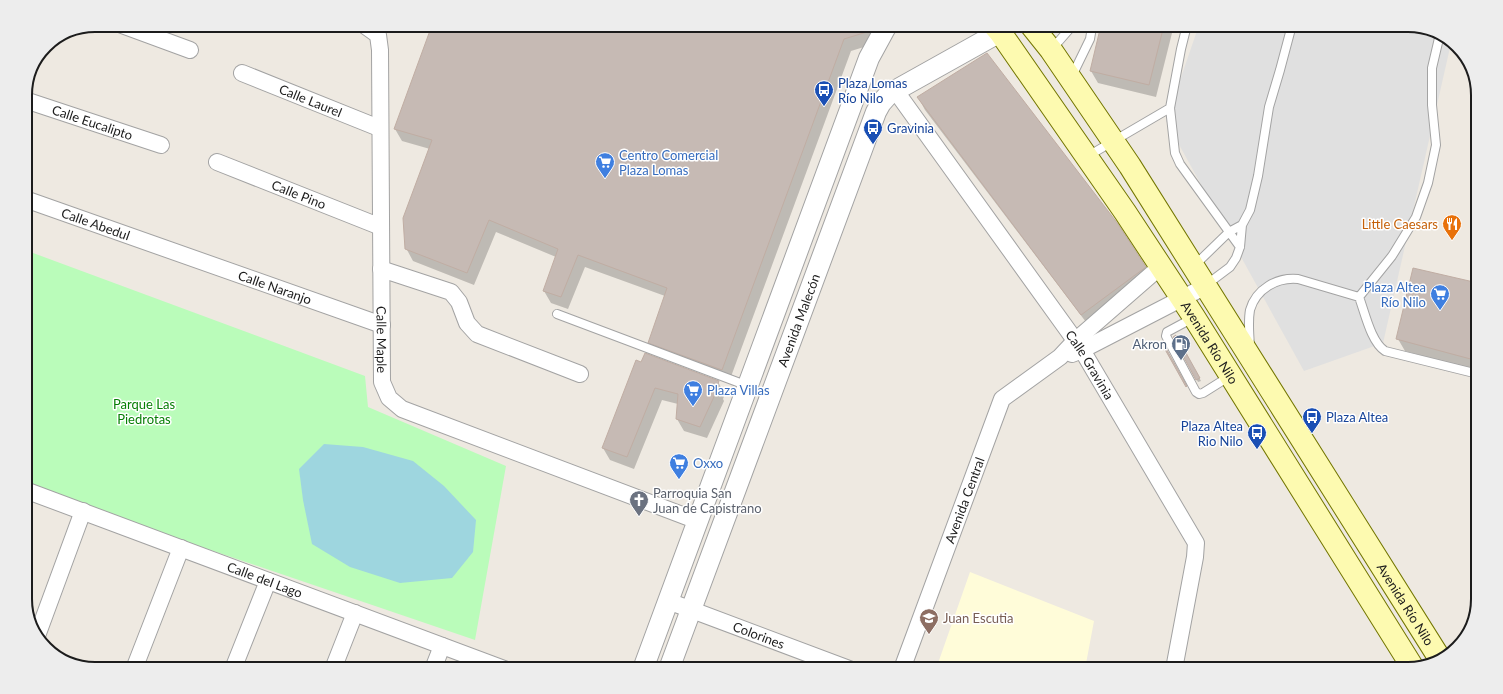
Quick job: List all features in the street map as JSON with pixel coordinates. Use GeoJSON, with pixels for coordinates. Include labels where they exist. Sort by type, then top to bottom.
{"type":"FeatureCollection","features":[{"type":"Feature","properties":{"kind":"main road","name":"Avenida Río Nilo"},"geometry":{"type":"LineString","coordinates":[[1000,32],[1125,212],[1194,317],[1409,662]]}},
{"type":"Feature","properties":{"kind":"main road","name":"Avenida Río Nilo"},"geometry":{"type":"LineString","coordinates":[[1037,32],[1051,50],[1114,141],[1437,655]]}},
{"type":"Feature","properties":{"kind":"main road"},"geometry":{"type":"LineString","coordinates":[[1125,212],[1149,196]]}},
{"type":"Feature","properties":{"kind":"main road"},"geometry":{"type":"LineString","coordinates":[[1236,384],[1249,398],[1259,396],[1263,392],[1266,382]]}},
{"type":"Feature","properties":{"kind":"street"},"geometry":{"type":"LineString","coordinates":[[141,32],[190,50]]}},
{"type":"Feature","properties":{"kind":"street","name":"Calle Maple"},"geometry":{"type":"LineString","coordinates":[[374,32],[378,35],[380,50],[379,128],[382,382],[389,398],[402,409],[698,521]]}},
{"type":"Feature","properties":{"kind":"street","name":"Avenida Malecón"},"geometry":{"type":"LineString","coordinates":[[646,662],[869,58],[883,32]]}},
{"type":"Feature","properties":{"kind":"street","name":"Avenida Malecón"},"geometry":{"type":"LineString","coordinates":[[672,662],[876,112],[885,98],[895,90],[990,32]]}},
{"type":"Feature","properties":{"kind":"street","name":"Calle Laurel"},"geometry":{"type":"LineString","coordinates":[[242,73],[379,128]]}},
{"type":"Feature","properties":{"kind":"street","name":"Calle Gravinia"},"geometry":{"type":"LineString","coordinates":[[895,90],[1078,346],[1196,543],[1195,557],[1175,662]]}},
{"type":"Feature","properties":{"kind":"street","name":"Calle Eucalipto"},"geometry":{"type":"LineString","coordinates":[[32,102],[160,145]]}},
{"type":"Feature","properties":{"kind":"street","name":"Calle Pino"},"geometry":{"type":"LineString","coordinates":[[217,162],[381,227]]}},
{"type":"Feature","properties":{"kind":"street","name":"Calle Abedul"},"geometry":{"type":"LineString","coordinates":[[32,201],[167,249]]}},
{"type":"Feature","properties":{"kind":"street","name":"Calle Naranjo"},"geometry":{"type":"LineString","coordinates":[[167,249],[382,325]]}},
{"type":"Feature","properties":{"kind":"street","name":"Avenida Central"},"geometry":{"type":"LineString","coordinates":[[1078,346],[1160,267]]}},
{"type":"Feature","properties":{"kind":"street"},"geometry":{"type":"LineString","coordinates":[[381,269],[451,292],[459,302],[467,323],[478,334],[580,374]]}},
{"type":"Feature","properties":{"kind":"street","name":"Avenida Central"},"geometry":{"type":"LineString","coordinates":[[905,662],[999,404],[1006,396],[1060,357],[1078,346],[1182,299],[1206,286]]}},
{"type":"Feature","properties":{"kind":"street","name":"Calle del Lago"},"geometry":{"type":"LineString","coordinates":[[32,493],[485,662]]}},
{"type":"Feature","properties":{"kind":"street"},"geometry":{"type":"LineString","coordinates":[[40,629],[83,511]]}},
{"type":"Feature","properties":{"kind":"street"},"geometry":{"type":"LineString","coordinates":[[137,662],[181,548]]}},
{"type":"Feature","properties":{"kind":"street"},"geometry":{"type":"LineString","coordinates":[[236,662],[268,581]]}},
{"type":"Feature","properties":{"kind":"street","name":"Colorines"},"geometry":{"type":"LineString","coordinates":[[668,601],[830,662]]}},
{"type":"Feature","properties":{"kind":"street"},"geometry":{"type":"LineString","coordinates":[[336,662],[355,613]]}},
{"type":"Feature","properties":{"kind":"street"},"geometry":{"type":"LineString","coordinates":[[436,662],[442,646]]}},
{"type":"Feature","properties":{"kind":"lane"},"geometry":{"type":"LineString","coordinates":[[1051,50],[1066,32]]}},
{"type":"Feature","properties":{"kind":"lane"},"geometry":{"type":"LineString","coordinates":[[1070,78],[1090,39],[1091,32]]}},
{"type":"Feature","properties":{"kind":"lane"},"geometry":{"type":"LineString","coordinates":[[1185,32],[1170,108],[1176,152],[1180,164],[1240,248]]}},
{"type":"Feature","properties":{"kind":"lane"},"geometry":{"type":"LineString","coordinates":[[1206,286],[1230,267],[1240,248],[1242,225],[1250,210],[1258,176],[1269,107],[1290,32]]}},
{"type":"Feature","properties":{"kind":"lane"},"geometry":{"type":"LineString","coordinates":[[1359,297],[1392,256],[1416,216],[1428,183],[1436,145],[1432,105],[1432,68],[1439,40]]}},
{"type":"Feature","properties":{"kind":"lane"},"geometry":{"type":"LineString","coordinates":[[1087,157],[1170,108]]}},
{"type":"Feature","properties":{"kind":"lane"},"geometry":{"type":"LineString","coordinates":[[1193,266],[1229,232],[1242,225]]}},
{"type":"Feature","properties":{"kind":"lane"},"geometry":{"type":"LineString","coordinates":[[1250,357],[1250,310],[1258,296],[1272,283],[1290,278],[1298,279],[1359,297]]}},
{"type":"Feature","properties":{"kind":"lane"},"geometry":{"type":"LineString","coordinates":[[1359,297],[1375,340],[1385,352],[1471,372]]}},
{"type":"Feature","properties":{"kind":"lane"},"geometry":{"type":"LineString","coordinates":[[557,314],[748,386]]}},
{"type":"Feature","properties":{"kind":"lane"},"geometry":{"type":"LineString","coordinates":[[1194,317],[1168,332],[1166,336],[1196,392],[1199,394],[1236,384]]}},
{"type":"Feature","properties":{"kind":"shaded area"},"geometry":{"type":"Polygon","coordinates":[[[1197,32],[1408,32],[1420,33],[1440,40],[1450,48],[1383,343],[1304,371],[1166,121],[1197,32]]]}},
{"type":"Feature","properties":{"kind":"shaded area"},"geometry":{"type":"Polygon","coordinates":[[[970,572],[1094,621],[1086,662],[938,662],[970,572]]]}},
{"type":"Feature","properties":{"kind":"green space","name":"Parque Las Piedrotas"},"geometry":{"type":"Polygon","coordinates":[[[32,253],[365,376],[368,407],[506,466],[475,640],[32,489],[32,253]]]}},
{"type":"Feature","properties":{"kind":"water"},"geometry":{"type":"Polygon","coordinates":[[[324,444],[363,447],[413,461],[444,486],[476,520],[473,552],[452,578],[400,583],[350,567],[312,544],[303,500],[299,469],[324,444]]]}},
{"type":"Feature","properties":{"kind":"building","name":"Centro Comercial Plaza Lomas"},"geometry":{"type":"Polygon","coordinates":[[[429,32],[867,32],[844,39],[722,370],[648,343],[667,288],[578,255],[561,297],[543,291],[558,249],[489,220],[467,273],[405,249],[403,218],[432,140],[394,129],[429,32]]]}},
{"type":"Feature","properties":{"kind":"building"},"geometry":{"type":"Polygon","coordinates":[[[1099,32],[1162,32],[1149,85],[1090,71],[1099,32]]]}},
{"type":"Feature","properties":{"kind":"building"},"geometry":{"type":"Polygon","coordinates":[[[987,53],[1118,224],[1146,267],[1081,315],[917,97],[987,53]]]}},
{"type":"Feature","properties":{"kind":"building","name":"Plaza Altea Río Nilo"},"geometry":{"type":"Polygon","coordinates":[[[1413,268],[1471,281],[1471,359],[1396,339],[1413,268]]]}},
{"type":"Feature","properties":{"kind":"building"},"geometry":{"type":"Polygon","coordinates":[[[1176,335],[1200,378],[1196,380],[1173,337],[1176,335]]]}},
{"type":"Feature","properties":{"kind":"building"},"geometry":{"type":"Polygon","coordinates":[[[1163,343],[1187,386],[1186,387],[1162,344],[1163,343]]]}},
{"type":"Feature","properties":{"kind":"building","name":"Plaza Villas"},"geometry":{"type":"Polygon","coordinates":[[[645,353],[719,381],[716,388],[718,388],[700,427],[676,419],[678,394],[655,388],[627,457],[602,448],[636,360],[641,362],[645,353]]]}},
{"type":"Feature","properties":{"kind":"place","name":"Plaza Lomas Río Nilo"},"geometry":{"type":"Point","coordinates":[824,107]}},
{"type":"Feature","properties":{"kind":"place","name":"Gravinia"},"geometry":{"type":"Point","coordinates":[873,145]}},
{"type":"Feature","properties":{"kind":"place","name":"Centro Comercial Plaza Lomas"},"geometry":{"type":"Point","coordinates":[605,179]}},
{"type":"Feature","properties":{"kind":"place","name":"Little Caesars"},"geometry":{"type":"Point","coordinates":[1452,241]}},
{"type":"Feature","properties":{"kind":"place","name":"Plaza Altea Río Nilo"},"geometry":{"type":"Point","coordinates":[1440,311]}},
{"type":"Feature","properties":{"kind":"place","name":"Akron"},"geometry":{"type":"Point","coordinates":[1181,361]}},
{"type":"Feature","properties":{"kind":"place","name":"Plaza Villas"},"geometry":{"type":"Point","coordinates":[693,407]}},
{"type":"Feature","properties":{"kind":"place","name":"Plaza Altea"},"geometry":{"type":"Point","coordinates":[1312,434]}},
{"type":"Feature","properties":{"kind":"place","name":"Plaza Altea Rio Nilo"},"geometry":{"type":"Point","coordinates":[1257,450]}},
{"type":"Feature","properties":{"kind":"place","name":"Oxxo"},"geometry":{"type":"Point","coordinates":[679,480]}},
{"type":"Feature","properties":{"kind":"place","name":"Parroquia San Juan de Capistrano"},"geometry":{"type":"Point","coordinates":[639,517]}},
{"type":"Feature","properties":{"kind":"place","name":"Juan Escutia"},"geometry":{"type":"Point","coordinates":[929,635]}}]}
